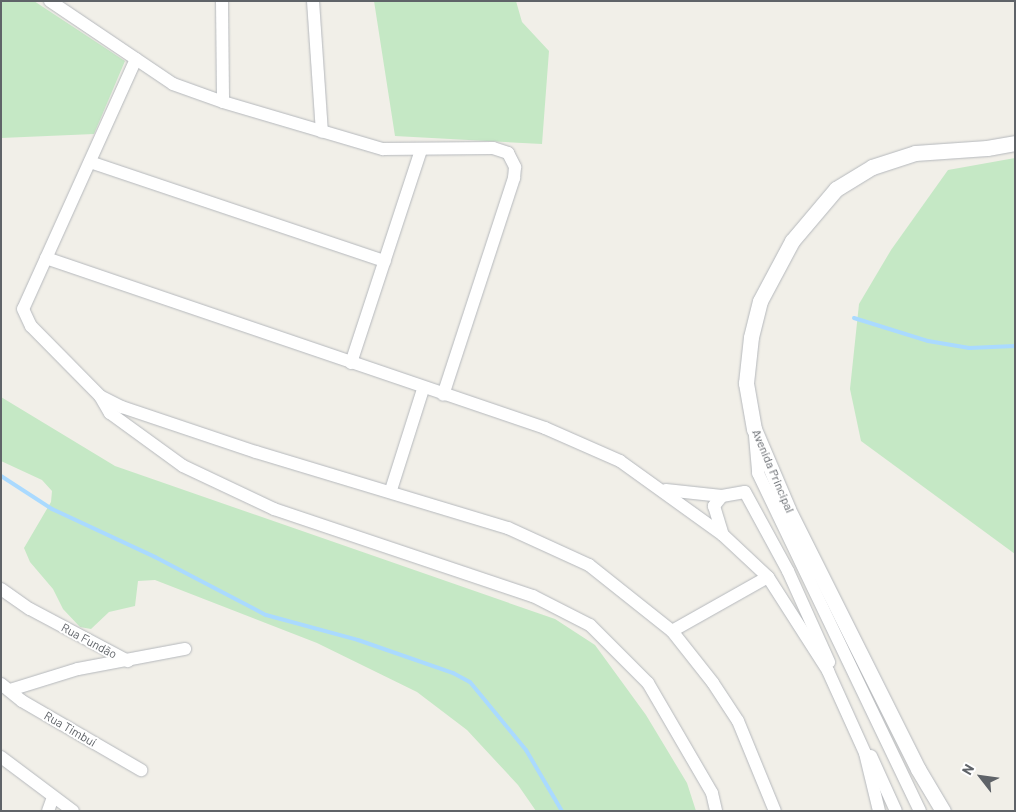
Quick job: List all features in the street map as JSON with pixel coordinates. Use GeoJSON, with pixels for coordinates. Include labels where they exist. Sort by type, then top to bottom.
{"type":"FeatureCollection","features":[{"type":"Feature","properties":{"kind":"street"},"geometry":{"type":"LineString","coordinates":[[50,1],[173,84],[223,102],[383,149],[493,148],[508,153],[515,167],[443,395]]}},
{"type":"Feature","properties":{"kind":"street"},"geometry":{"type":"LineString","coordinates":[[222,1],[223,102]]}},
{"type":"Feature","properties":{"kind":"street"},"geometry":{"type":"LineString","coordinates":[[312,1],[322,132]]}},
{"type":"Feature","properties":{"kind":"street"},"geometry":{"type":"LineString","coordinates":[[136,59],[23,309],[26,318],[100,396],[110,413],[183,466],[274,509],[533,596],[590,625],[648,683],[712,793],[716,811]]}},
{"type":"Feature","properties":{"kind":"street","name":"Avenida Principal"},"geometry":{"type":"LineString","coordinates":[[943,811],[850,647],[754,429],[746,383],[751,337],[760,301],[792,241],[836,189],[872,167],[915,153],[987,148],[1015,142]]}},
{"type":"Feature","properties":{"kind":"street"},"geometry":{"type":"LineString","coordinates":[[351,363],[421,150]]}},
{"type":"Feature","properties":{"kind":"street"},"geometry":{"type":"LineString","coordinates":[[90,162],[385,261]]}},
{"type":"Feature","properties":{"kind":"street"},"geometry":{"type":"LineString","coordinates":[[46,258],[580,442],[620,461],[663,490],[723,535],[768,577],[828,671],[865,753],[879,811]]}},
{"type":"Feature","properties":{"kind":"street"},"geometry":{"type":"LineString","coordinates":[[391,490],[423,389]]}},
{"type":"Feature","properties":{"kind":"street"},"geometry":{"type":"LineString","coordinates":[[100,396],[122,407],[256,452],[391,490],[508,528],[589,565],[672,631],[738,721],[774,811]]}},
{"type":"Feature","properties":{"kind":"street"},"geometry":{"type":"LineString","coordinates":[[754,429],[758,474],[803,562],[850,647],[916,809]]}},
{"type":"Feature","properties":{"kind":"street"},"geometry":{"type":"LineString","coordinates":[[663,490],[722,496],[745,492],[788,571],[896,811]]}},
{"type":"Feature","properties":{"kind":"street"},"geometry":{"type":"LineString","coordinates":[[722,496],[714,506],[723,535]]}},
{"type":"Feature","properties":{"kind":"street"},"geometry":{"type":"LineString","coordinates":[[788,571],[803,562]]}},
{"type":"Feature","properties":{"kind":"street"},"geometry":{"type":"LineString","coordinates":[[672,631],[768,577]]}},
{"type":"Feature","properties":{"kind":"street","name":"Rua Fundão"},"geometry":{"type":"LineString","coordinates":[[1,589],[30,609],[128,662],[185,649]]}},
{"type":"Feature","properties":{"kind":"street"},"geometry":{"type":"LineString","coordinates":[[6,687],[78,669],[128,662]]}},
{"type":"Feature","properties":{"kind":"street","name":"Rua Timbuí"},"geometry":{"type":"LineString","coordinates":[[6,687],[22,701],[141,770]]}},
{"type":"Feature","properties":{"kind":"street"},"geometry":{"type":"LineString","coordinates":[[1,757],[73,811]]}},
{"type":"Feature","properties":{"kind":"street"},"geometry":{"type":"LineString","coordinates":[[916,809],[918,769]]}},
{"type":"Feature","properties":{"kind":"street"},"geometry":{"type":"LineString","coordinates":[[48,811],[53,797]]}},
{"type":"Feature","properties":{"kind":"green space"},"geometry":{"type":"Polygon","coordinates":[[[1,1],[34,1],[125,61],[94,134],[1,138],[1,1]]]}},
{"type":"Feature","properties":{"kind":"green space"},"geometry":{"type":"Polygon","coordinates":[[[374,1],[516,1],[522,22],[549,51],[542,144],[395,136],[374,1]]]}},
{"type":"Feature","properties":{"kind":"green space"},"geometry":{"type":"Polygon","coordinates":[[[1015,158],[1015,554],[861,441],[850,389],[859,304],[891,250],[948,170],[1015,158]]]}},
{"type":"Feature","properties":{"kind":"green space"},"geometry":{"type":"Polygon","coordinates":[[[1,397],[115,466],[555,619],[595,645],[646,715],[687,783],[696,811],[536,811],[518,785],[467,730],[417,692],[317,643],[155,580],[138,581],[135,606],[109,612],[91,629],[80,627],[63,609],[53,589],[30,562],[24,548],[51,502],[52,491],[42,480],[1,461],[1,397]]]}},
{"type":"Feature","properties":{"kind":"waterway"},"geometry":{"type":"LineString","coordinates":[[854,318],[928,341],[969,348],[1015,346]]}},
{"type":"Feature","properties":{"kind":"waterway"},"geometry":{"type":"LineString","coordinates":[[1,476],[52,509],[155,557],[266,615],[358,640],[453,673],[470,682],[526,750],[562,811]]}}]}
